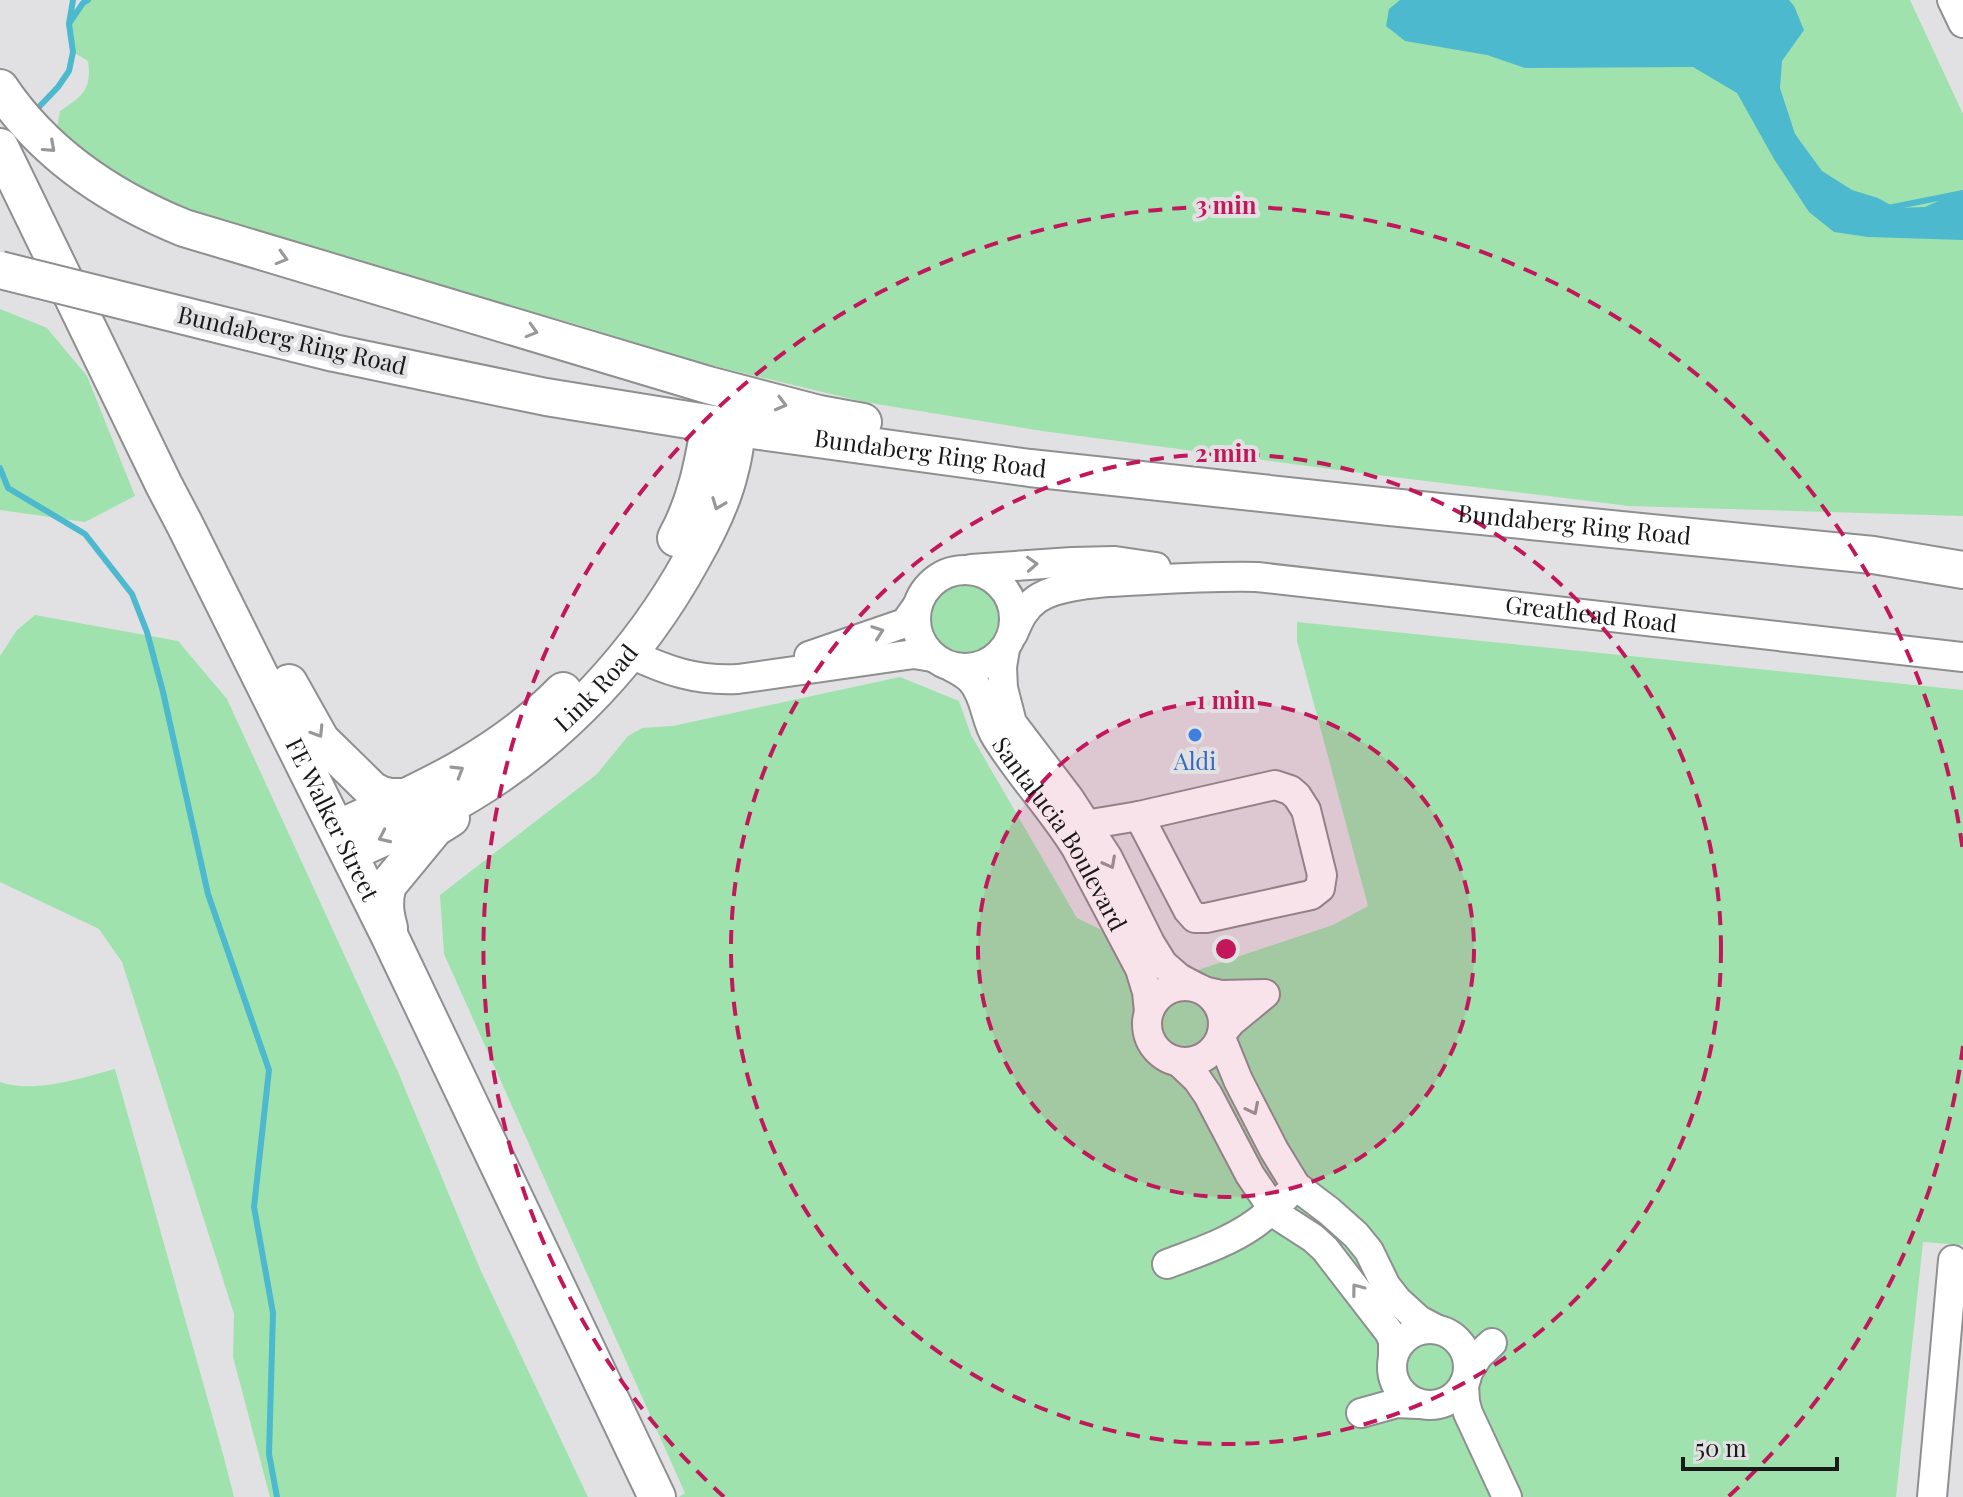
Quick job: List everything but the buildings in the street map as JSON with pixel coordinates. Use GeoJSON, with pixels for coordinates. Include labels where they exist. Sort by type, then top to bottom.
{"type":"FeatureCollection","features":[{"type":"Feature","properties":{"kind":"main road"},"geometry":{"type":"LineString","coordinates":[[0,88],[16,112],[42,140],[86,176],[123,201],[184,228],[708,385],[819,414],[947,436],[1030,468]]}},
{"type":"Feature","properties":{"kind":"main road","name":"FE Walker Street"},"geometry":{"type":"LineString","coordinates":[[0,147],[164,485],[390,937],[657,1497]]}},
{"type":"Feature","properties":{"kind":"main road","name":"Bundaberg Ring Road"},"geometry":{"type":"LineString","coordinates":[[0,270],[334,353],[533,394],[724,426],[1030,468],[1873,555],[1963,570]]}},
{"type":"Feature","properties":{"kind":"main road","name":"Link Road"},"geometry":{"type":"LineString","coordinates":[[343,841],[425,818],[469,794],[534,749],[597,690],[684,522],[701,472],[724,426]]}},
{"type":"Feature","properties":{"kind":"main road"},"geometry":{"type":"LineString","coordinates":[[185,525],[260,632],[321,740],[372,790],[391,798],[410,796]]}},
{"type":"Feature","properties":{"kind":"main road","name":"Bundaberg Ring Road"},"geometry":{"type":"LineString","coordinates":[[1873,555],[1963,555]]}},
{"type":"Feature","properties":{"kind":"main road","name":"Link Road"},"geometry":{"type":"LineString","coordinates":[[343,841],[410,796],[473,762],[620,645]]}},
{"type":"Feature","properties":{"kind":"main road"},"geometry":{"type":"LineString","coordinates":[[390,937],[384,908],[388,885],[435,828],[500,787],[534,749]]}},
{"type":"Feature","properties":{"kind":"street"},"geometry":{"type":"LineString","coordinates":[[1952,0],[1963,23]]}},
{"type":"Feature","properties":{"kind":"street","name":"Greathead Road"},"geometry":{"type":"LineString","coordinates":[[752,677],[905,623],[930,583],[954,570],[1115,561],[1220,576]]}},
{"type":"Feature","properties":{"kind":"street"},"geometry":{"type":"LineString","coordinates":[[954,570],[979,572],[1002,585],[1011,599],[1015,616],[1009,642]]}},
{"type":"Feature","properties":{"kind":"street","name":"Greathead Road"},"geometry":{"type":"LineString","coordinates":[[620,645],[674,673],[700,679],[752,677],[914,654],[966,669],[981,667],[994,660],[1009,642],[1024,610],[1038,598],[1061,588],[1220,576],[1257,577],[1963,657]]}},
{"type":"Feature","properties":{"kind":"street"},"geometry":{"type":"LineString","coordinates":[[917,606],[918,634],[923,646],[942,662]]}},
{"type":"Feature","properties":{"kind":"street","name":"Santalucia Boulevard"},"geometry":{"type":"LineString","coordinates":[[1009,642],[1002,667],[1003,688],[1012,723],[1076,827],[1140,969],[1149,1011]]}},
{"type":"Feature","properties":{"kind":"street","name":"Santalucia Boulevard"},"geometry":{"type":"LineString","coordinates":[[942,662],[970,678],[978,690],[993,733],[1007,755],[1108,858],[1163,964],[1179,978],[1202,990]]}},
{"type":"Feature","properties":{"kind":"street"},"geometry":{"type":"LineString","coordinates":[[1076,827],[1139,816],[1267,786],[1282,786],[1297,796],[1306,810],[1322,875],[1320,888],[1311,895],[1195,918],[1139,816]]}},
{"type":"Feature","properties":{"kind":"street"},"geometry":{"type":"LineString","coordinates":[[1185,985],[1202,990],[1221,995],[1268,992],[1221,1035],[1209,1053],[1190,1062],[1170,1059],[1155,1048],[1147,1030],[1149,1011],[1163,992],[1173,987],[1185,985]]}},
{"type":"Feature","properties":{"kind":"street"},"geometry":{"type":"LineString","coordinates":[[1202,990],[1216,1001],[1223,1024],[1221,1035],[1238,1080],[1296,1186],[1356,1235],[1369,1251],[1386,1286],[1397,1300],[1419,1320],[1457,1340],[1464,1350],[1468,1413],[1507,1497]]}},
{"type":"Feature","properties":{"kind":"street"},"geometry":{"type":"LineString","coordinates":[[1179,1062],[1208,1095],[1250,1175],[1273,1209],[1313,1238],[1336,1262],[1389,1332],[1393,1340],[1393,1379],[1398,1390],[1407,1399],[1442,1413],[1449,1420],[1487,1497]]}},
{"type":"Feature","properties":{"kind":"street"},"geometry":{"type":"LineString","coordinates":[[1167,1264],[1198,1253],[1252,1226],[1296,1186]]}},
{"type":"Feature","properties":{"kind":"street"},"geometry":{"type":"LineString","coordinates":[[1932,1497],[1953,1377],[1953,1260]]}},
{"type":"Feature","properties":{"kind":"street"},"geometry":{"type":"LineString","coordinates":[[1425,1329],[1442,1331],[1489,1337],[1458,1393],[1440,1405],[1397,1403],[1360,1408],[1376,1388],[1405,1337],[1425,1329]]}},
{"type":"Feature","properties":{"kind":"green space"},"geometry":{"type":"Polygon","coordinates":[[[88,0],[1910,0],[1963,114],[1963,516],[1629,506],[1042,431],[864,402],[701,363],[569,322],[294,249],[158,201],[82,152],[57,128],[60,111],[80,96],[89,79],[88,61],[73,52],[69,24],[88,0]]]}},
{"type":"Feature","properties":{"kind":"green space"},"geometry":{"type":"Polygon","coordinates":[[[0,309],[47,328],[87,376],[135,496],[85,522],[0,510],[0,309]]]}},
{"type":"Feature","properties":{"kind":"green space"},"geometry":{"type":"Polygon","coordinates":[[[972,584],[993,599],[999,618],[997,631],[989,642],[972,652],[958,652],[941,642],[933,631],[931,611],[941,594],[952,586],[972,584]]]}},
{"type":"Feature","properties":{"kind":"green space"},"geometry":{"type":"Polygon","coordinates":[[[35,615],[178,641],[227,699],[398,1072],[480,1269],[588,1497],[270,1497],[233,1357],[234,1314],[122,962],[99,929],[0,882],[0,656],[17,630],[35,615]]]}},
{"type":"Feature","properties":{"kind":"green space"},"geometry":{"type":"Polygon","coordinates":[[[1297,622],[1963,690],[1963,1245],[1923,1242],[1896,1497],[679,1497],[685,1493],[444,954],[440,895],[597,774],[628,736],[642,728],[673,726],[900,677],[959,701],[971,735],[1077,918],[1147,952],[1198,970],[1333,925],[1368,906],[1297,641],[1297,622]]]}},
{"type":"Feature","properties":{"kind":"green space"},"geometry":{"type":"Polygon","coordinates":[[[115,1069],[234,1497],[0,1497],[0,1082],[42,1086],[115,1069]]]}},
{"type":"Feature","properties":{"kind":"water"},"geometry":{"type":"Polygon","coordinates":[[[1400,0],[1789,0],[1804,30],[1782,61],[1780,88],[1795,134],[1822,171],[1852,190],[1878,198],[1896,208],[1925,207],[1963,190],[1963,240],[1868,237],[1834,232],[1809,212],[1774,159],[1737,93],[1693,67],[1525,68],[1487,55],[1405,41],[1386,26],[1389,9],[1400,0]]]}},
{"type":"Feature","properties":{"kind":"waterway"},"geometry":{"type":"LineString","coordinates":[[37,109],[69,71],[73,52],[69,24],[73,0]]}},
{"type":"Feature","properties":{"kind":"waterway"},"geometry":{"type":"LineString","coordinates":[[70,22],[88,0]]}},
{"type":"Feature","properties":{"kind":"waterway"},"geometry":{"type":"LineString","coordinates":[[1888,208],[1963,193]]}},
{"type":"Feature","properties":{"kind":"waterway"},"geometry":{"type":"LineString","coordinates":[[0,468],[8,488],[85,534],[132,594],[147,632],[163,692],[208,894],[269,1070],[254,1207],[273,1313],[269,1454],[277,1497]]}},
{"type":"Feature","properties":{"kind":"place","name":"Aldi"},"geometry":{"type":"Point","coordinates":[1195,735]}}]}
